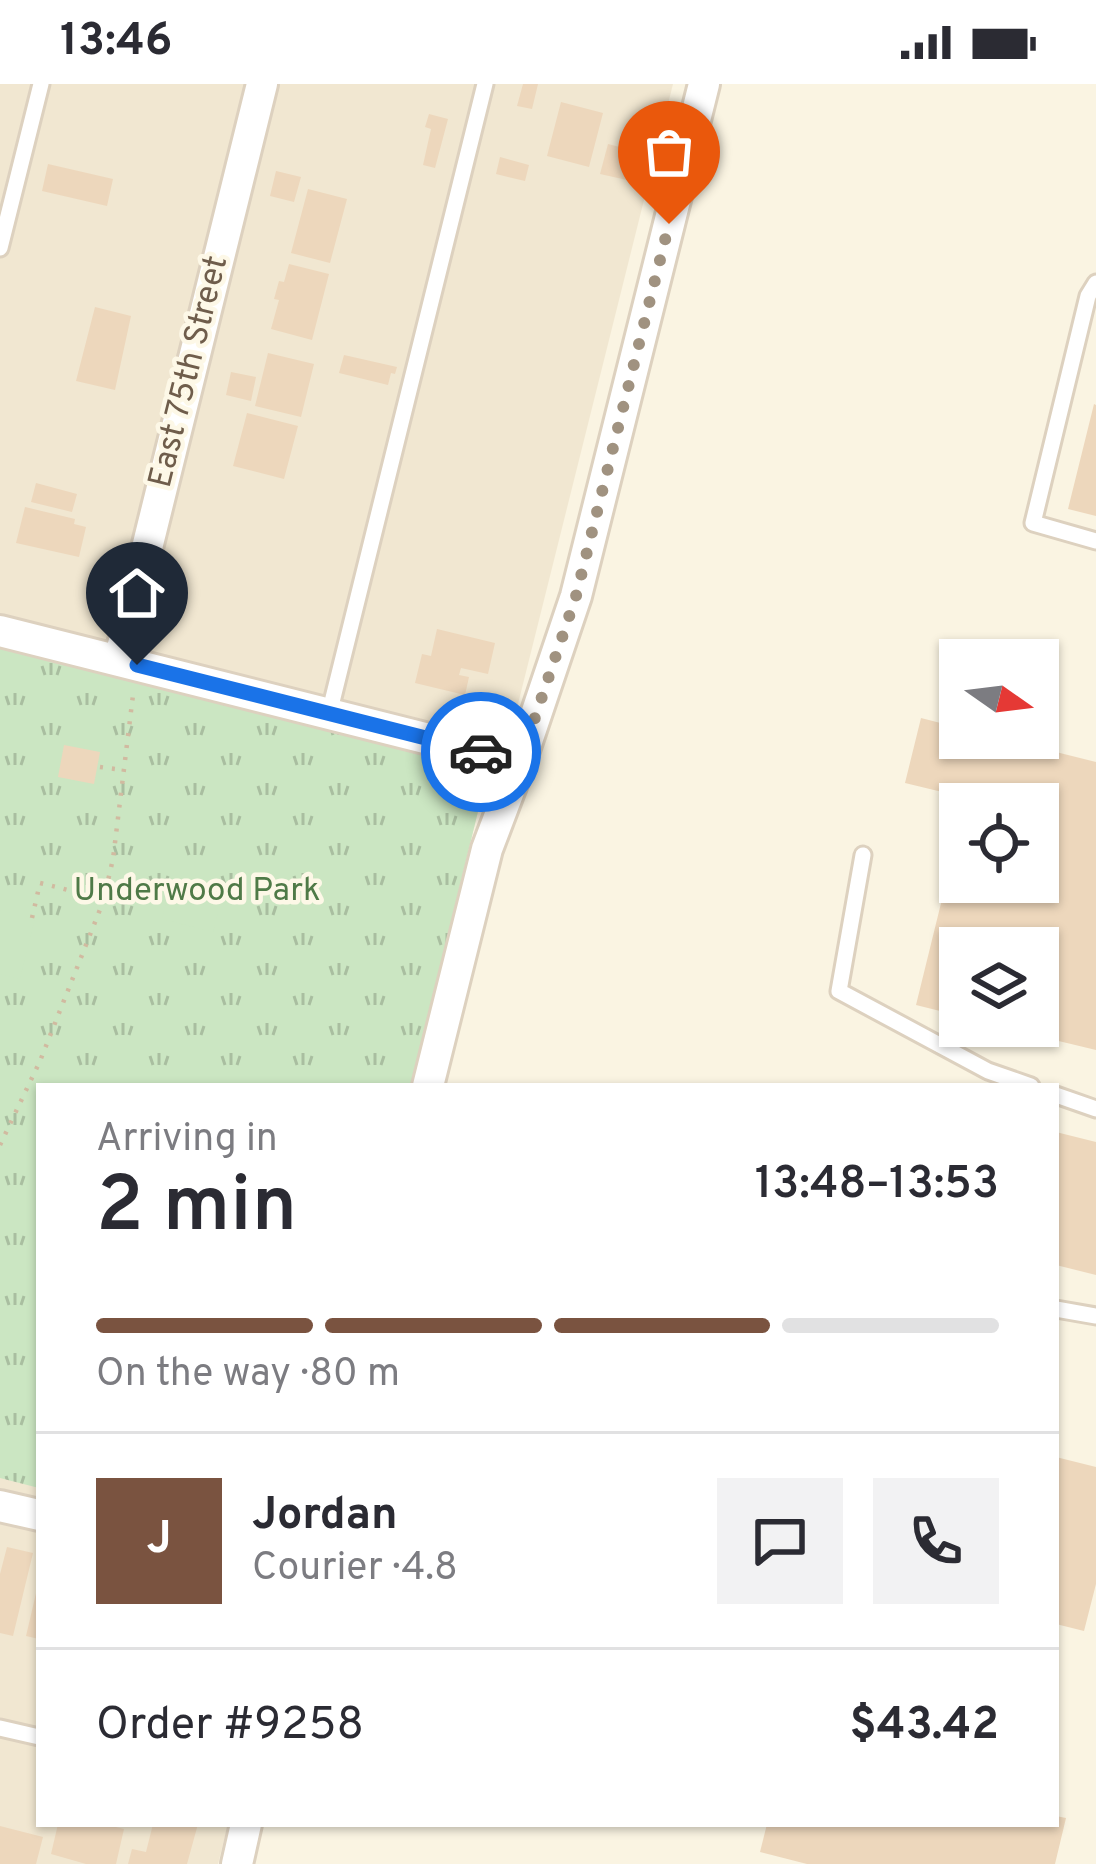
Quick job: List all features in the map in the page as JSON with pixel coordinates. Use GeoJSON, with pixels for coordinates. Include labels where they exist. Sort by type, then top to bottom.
{"type":"FeatureCollection","features":[{"type":"Feature","properties":{"kind":"street","name":"East 75th Street"},"geometry":{"type":"LineString","coordinates":[[128,663],[262,84]]}},
{"type":"Feature","properties":{"kind":"street"},"geometry":{"type":"LineString","coordinates":[[429,1083],[487,849],[576,596],[704,84]]}},
{"type":"Feature","properties":{"kind":"street"},"geometry":{"type":"LineString","coordinates":[[0,631],[520,762]]}},
{"type":"Feature","properties":{"kind":"street"},"geometry":{"type":"LineString","coordinates":[[0,1506],[36,1514]]}},
{"type":"Feature","properties":{"kind":"street"},"geometry":{"type":"LineString","coordinates":[[237,1864],[245,1827]]}},
{"type":"Feature","properties":{"kind":"lane"},"geometry":{"type":"LineString","coordinates":[[0,248],[40,84]]}},
{"type":"Feature","properties":{"kind":"lane"},"geometry":{"type":"LineString","coordinates":[[329,714],[485,84]]}},
{"type":"Feature","properties":{"kind":"lane"},"geometry":{"type":"LineString","coordinates":[[1096,283],[1088,296],[1033,523],[1096,541]]}},
{"type":"Feature","properties":{"kind":"lane"},"geometry":{"type":"LineString","coordinates":[[863,855],[839,991],[988,1071],[1022,1083]]}},
{"type":"Feature","properties":{"kind":"lane"},"geometry":{"type":"LineString","coordinates":[[1059,1096],[1096,1109]]}},
{"type":"Feature","properties":{"kind":"lane"},"geometry":{"type":"LineString","coordinates":[[1059,1310],[1096,1316]]}},
{"type":"Feature","properties":{"kind":"lane"},"geometry":{"type":"LineString","coordinates":[[0,1728],[36,1736]]}},
{"type":"Feature","properties":{"kind":"path"},"geometry":{"type":"LineString","coordinates":[[0,1145],[40,1061],[104,898],[123,770],[128,663]]}},
{"type":"Feature","properties":{"kind":"path"},"geometry":{"type":"LineString","coordinates":[[100,767],[123,770]]}},
{"type":"Feature","properties":{"kind":"path"},"geometry":{"type":"LineString","coordinates":[[32,918],[40,883],[104,898],[140,900],[169,892]]}},
{"type":"Feature","properties":{"kind":"shaded area"},"geometry":{"type":"Polygon","coordinates":[[[0,84],[673,84],[513,724],[483,791],[412,1083],[36,1083],[36,1827],[227,1827],[218,1864],[0,1864],[0,84]]]}},
{"type":"Feature","properties":{"kind":"green space","name":"Underwood Park"},"geometry":{"type":"Polygon","coordinates":[[[0,643],[471,763],[483,791],[412,1083],[36,1083],[36,1487],[0,1478],[0,643]]]}},
{"type":"Feature","properties":{"kind":"green space"},"geometry":{"type":"Polygon","coordinates":[[[174,870],[226,883],[213,932],[162,919],[174,870]]]}},
{"type":"Feature","properties":{"kind":"green space"},"geometry":{"type":"Polygon","coordinates":[[[0,910],[35,918],[20,979],[0,974],[0,910]]]}},
{"type":"Feature","properties":{"kind":"building"},"geometry":{"type":"Polygon","coordinates":[[[523,84],[538,84],[532,109],[517,106],[523,84]]]}},
{"type":"Feature","properties":{"kind":"building"},"geometry":{"type":"Polygon","coordinates":[[[561,102],[603,113],[589,167],[547,156],[561,102]]]}},
{"type":"Feature","properties":{"kind":"building"},"geometry":{"type":"Polygon","coordinates":[[[429,114],[448,119],[435,168],[423,165],[431,129],[425,127],[429,114]]]}},
{"type":"Feature","properties":{"kind":"building"},"geometry":{"type":"Polygon","coordinates":[[[608,144],[643,153],[636,182],[600,174],[608,144]]]}},
{"type":"Feature","properties":{"kind":"building"},"geometry":{"type":"Polygon","coordinates":[[[500,157],[529,165],[525,181],[496,174],[500,157]]]}},
{"type":"Feature","properties":{"kind":"building"},"geometry":{"type":"Polygon","coordinates":[[[48,164],[113,179],[107,206],[42,191],[48,164]]]}},
{"type":"Feature","properties":{"kind":"building"},"geometry":{"type":"Polygon","coordinates":[[[276,171],[301,177],[294,202],[270,196],[276,171]]]}},
{"type":"Feature","properties":{"kind":"building"},"geometry":{"type":"Polygon","coordinates":[[[308,189],[347,199],[330,263],[291,253],[308,189]]]}},
{"type":"Feature","properties":{"kind":"building"},"geometry":{"type":"Polygon","coordinates":[[[289,264],[329,274],[312,340],[271,329],[279,300],[274,299],[289,264]]]}},
{"type":"Feature","properties":{"kind":"building"},"geometry":{"type":"Polygon","coordinates":[[[95,307],[131,316],[115,390],[76,381],[95,307]]]}},
{"type":"Feature","properties":{"kind":"building"},"geometry":{"type":"Polygon","coordinates":[[[268,353],[314,364],[301,417],[255,406],[268,353]]]}},
{"type":"Feature","properties":{"kind":"building"},"geometry":{"type":"Polygon","coordinates":[[[344,355],[397,367],[395,374],[391,373],[388,385],[339,373],[344,355]]]}},
{"type":"Feature","properties":{"kind":"building"},"geometry":{"type":"Polygon","coordinates":[[[231,372],[256,377],[251,401],[226,395],[231,372]]]}},
{"type":"Feature","properties":{"kind":"building"},"geometry":{"type":"Polygon","coordinates":[[[1096,405],[1096,516],[1068,509],[1096,405]]]}},
{"type":"Feature","properties":{"kind":"building"},"geometry":{"type":"Polygon","coordinates":[[[247,413],[298,426],[284,479],[233,466],[247,413]]]}},
{"type":"Feature","properties":{"kind":"building"},"geometry":{"type":"Polygon","coordinates":[[[36,483],[77,494],[72,512],[31,502],[36,483]]]}},
{"type":"Feature","properties":{"kind":"building"},"geometry":{"type":"Polygon","coordinates":[[[25,507],[75,519],[74,524],[86,527],[79,557],[16,543],[25,507]]]}},
{"type":"Feature","properties":{"kind":"building"},"geometry":{"type":"Polygon","coordinates":[[[437,629],[495,643],[488,674],[461,668],[459,675],[469,677],[465,695],[415,683],[422,654],[431,656],[437,629]]]}},
{"type":"Feature","properties":{"kind":"building"},"geometry":{"type":"Polygon","coordinates":[[[921,718],[939,723],[939,759],[1059,759],[1059,753],[1096,762],[1096,1050],[1059,1041],[1059,927],[939,927],[939,1011],[916,1005],[941,903],[1059,903],[1059,783],[939,783],[939,791],[905,783],[921,718]]]}},
{"type":"Feature","properties":{"kind":"building"},"geometry":{"type":"Polygon","coordinates":[[[64,745],[100,752],[94,784],[58,777],[64,745]]]}},
{"type":"Feature","properties":{"kind":"building"},"geometry":{"type":"Polygon","coordinates":[[[1059,1133],[1096,1142],[1096,1275],[1059,1266],[1059,1133]]]}},
{"type":"Feature","properties":{"kind":"building"},"geometry":{"type":"Polygon","coordinates":[[[1059,1458],[1096,1467],[1096,1584],[1084,1631],[1059,1625],[1059,1458]]]}},
{"type":"Feature","properties":{"kind":"building"},"geometry":{"type":"Polygon","coordinates":[[[7,1547],[33,1553],[13,1636],[0,1633],[0,1574],[7,1547]]]}},
{"type":"Feature","properties":{"kind":"building"},"geometry":{"type":"Polygon","coordinates":[[[36,1593],[36,1638],[26,1636],[36,1593]]]}},
{"type":"Feature","properties":{"kind":"building"},"geometry":{"type":"Polygon","coordinates":[[[1059,1817],[1066,1818],[1055,1864],[807,1864],[760,1852],[766,1827],[1059,1827],[1059,1817]]]}},
{"type":"Feature","properties":{"kind":"building"},"geometry":{"type":"Polygon","coordinates":[[[0,1826],[43,1837],[36,1864],[0,1864],[0,1826]]]}},
{"type":"Feature","properties":{"kind":"building"},"geometry":{"type":"Polygon","coordinates":[[[57,1827],[124,1829],[116,1864],[86,1864],[51,1854],[57,1827]]]}},
{"type":"Feature","properties":{"kind":"building"},"geometry":{"type":"Polygon","coordinates":[[[152,1827],[197,1827],[187,1864],[128,1864],[132,1849],[146,1852],[152,1827]]]}},
{"type":"Feature","properties":{"kind":"way so far"},"geometry":{"type":"LineString","coordinates":[[481,752],[520,762],[576,596],[669,224]]}},
{"type":"Feature","properties":{"kind":"route"},"geometry":{"type":"LineString","coordinates":[[137,665],[481,752]]}}]}
